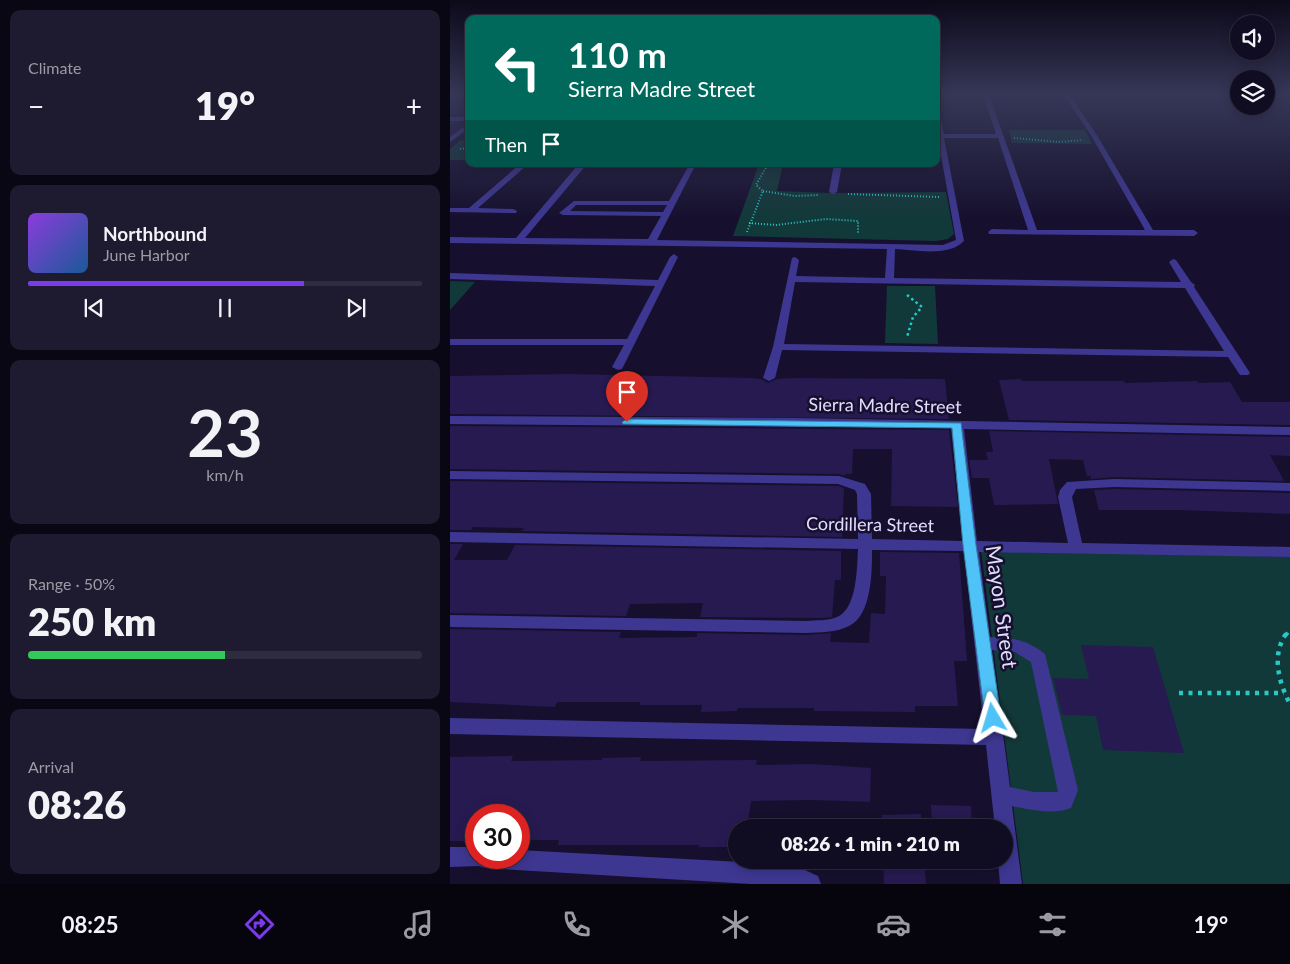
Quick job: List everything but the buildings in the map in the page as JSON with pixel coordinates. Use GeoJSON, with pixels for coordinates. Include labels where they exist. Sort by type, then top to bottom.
{"type":"FeatureCollection","features":[{"type":"Feature","properties":{"kind":"street"},"geometry":{"type":"LineString","coordinates":[[1000,136],[1033,231]]}},
{"type":"Feature","properties":{"kind":"street"},"geometry":{"type":"LineString","coordinates":[[1095,136],[1150,232]]}},
{"type":"Feature","properties":{"kind":"street"},"geometry":{"type":"LineString","coordinates":[[450,240],[745,243],[944,248],[960,241],[953,196],[940,144]]}},
{"type":"Feature","properties":{"kind":"street"},"geometry":{"type":"LineString","coordinates":[[471,210],[521,167]]}},
{"type":"Feature","properties":{"kind":"street"},"geometry":{"type":"LineString","coordinates":[[519,240],[580,167]]}},
{"type":"Feature","properties":{"kind":"street"},"geometry":{"type":"LineString","coordinates":[[651,242],[664,214],[690,167]]}},
{"type":"Feature","properties":{"kind":"street"},"geometry":{"type":"LineString","coordinates":[[833,192],[837,167]]}},
{"type":"Feature","properties":{"kind":"street"},"geometry":{"type":"LineString","coordinates":[[664,214],[563,213],[574,203],[671,203]]}},
{"type":"Feature","properties":{"kind":"street"},"geometry":{"type":"LineString","coordinates":[[450,210],[513,211]]}},
{"type":"Feature","properties":{"kind":"street"},"geometry":{"type":"LineString","coordinates":[[992,232],[1194,233]]}},
{"type":"Feature","properties":{"kind":"street"},"geometry":{"type":"LineString","coordinates":[[889,281],[891,247]]}},
{"type":"Feature","properties":{"kind":"street"},"geometry":{"type":"LineString","coordinates":[[618,367],[674,257]]}},
{"type":"Feature","properties":{"kind":"street"},"geometry":{"type":"LineString","coordinates":[[770,378],[795,260]]}},
{"type":"Feature","properties":{"kind":"street"},"geometry":{"type":"LineString","coordinates":[[1174,262],[1244,373]]}},
{"type":"Feature","properties":{"kind":"street"},"geometry":{"type":"LineString","coordinates":[[450,276],[661,283]]}},
{"type":"Feature","properties":{"kind":"street"},"geometry":{"type":"LineString","coordinates":[[792,279],[1190,285]]}},
{"type":"Feature","properties":{"kind":"street"},"geometry":{"type":"LineString","coordinates":[[450,342],[631,342]]}},
{"type":"Feature","properties":{"kind":"street"},"geometry":{"type":"LineString","coordinates":[[778,347],[1232,354]]}},
{"type":"Feature","properties":{"kind":"street","name":"Sierra Madre Street"},"geometry":{"type":"LineString","coordinates":[[450,420],[798,422],[1290,431]]}},
{"type":"Feature","properties":{"kind":"street","name":"Mayon Street"},"geometry":{"type":"LineString","coordinates":[[958,425],[970,545],[984,644],[1011,884]]}},
{"type":"Feature","properties":{"kind":"street"},"geometry":{"type":"LineString","coordinates":[[450,475],[839,480],[860,487],[864,494],[863,586],[857,608],[848,619],[831,625],[450,621]]}},
{"type":"Feature","properties":{"kind":"street"},"geometry":{"type":"LineString","coordinates":[[1076,547],[1065,497],[1067,490],[1072,485],[1114,483],[1290,487]]}},
{"type":"Feature","properties":{"kind":"street","name":"Cordillera Street"},"geometry":{"type":"LineString","coordinates":[[450,537],[1290,552]]}},
{"type":"Feature","properties":{"kind":"street"},"geometry":{"type":"LineString","coordinates":[[984,644],[1011,644],[1026,648],[1039,658],[1068,790],[1064,801],[1034,800],[1002,795]]}},
{"type":"Feature","properties":{"kind":"street"},"geometry":{"type":"LineString","coordinates":[[450,726],[995,736]]}},
{"type":"Feature","properties":{"kind":"street"},"geometry":{"type":"LineString","coordinates":[[450,857],[465,857]]}},
{"type":"Feature","properties":{"kind":"street"},"geometry":{"type":"LineString","coordinates":[[530,861],[794,876],[810,884]]}},
{"type":"Feature","properties":{"kind":"path"},"geometry":{"type":"LineString","coordinates":[[1003,136],[1073,142],[1094,136]]}},
{"type":"Feature","properties":{"kind":"path"},"geometry":{"type":"LineString","coordinates":[[766,167],[756,185],[762,190],[795,196],[820,195]]}},
{"type":"Feature","properties":{"kind":"path"},"geometry":{"type":"LineString","coordinates":[[745,243],[749,223],[762,190]]}},
{"type":"Feature","properties":{"kind":"path"},"geometry":{"type":"LineString","coordinates":[[843,194],[873,194],[917,198],[953,196]]}},
{"type":"Feature","properties":{"kind":"path"},"geometry":{"type":"LineString","coordinates":[[749,223],[776,225],[826,219],[858,221],[859,246]]}},
{"type":"Feature","properties":{"kind":"path"},"geometry":{"type":"LineString","coordinates":[[887,349],[905,343],[913,317],[922,307],[889,281]]}},
{"type":"Feature","properties":{"kind":"path"},"geometry":{"type":"LineString","coordinates":[[1290,629],[1282,637],[1277,662],[1284,693],[1290,704]]}},
{"type":"Feature","properties":{"kind":"path"},"geometry":{"type":"LineString","coordinates":[[1179,694],[1284,693]]}},
{"type":"Feature","properties":{"kind":"green space"},"geometry":{"type":"Polygon","coordinates":[[[1010,136],[1088,136],[1092,144],[1012,143],[1010,136]]]}},
{"type":"Feature","properties":{"kind":"green space"},"geometry":{"type":"Polygon","coordinates":[[[461,140],[465,140],[465,160],[450,160],[450,149],[461,140]]]}},
{"type":"Feature","properties":{"kind":"green space"},"geometry":{"type":"Polygon","coordinates":[[[758,167],[782,167],[777,191],[832,193],[946,192],[954,234],[948,239],[936,241],[733,236],[758,167]]]}},
{"type":"Feature","properties":{"kind":"green space"},"geometry":{"type":"Polygon","coordinates":[[[450,281],[475,282],[450,310],[450,281]]]}},
{"type":"Feature","properties":{"kind":"green space"},"geometry":{"type":"Polygon","coordinates":[[[887,286],[935,286],[938,344],[885,343],[887,286]]]}},
{"type":"Feature","properties":{"kind":"green space"},"geometry":{"type":"Polygon","coordinates":[[[981,550],[1290,557],[1290,884],[1023,884],[981,550]]]}},
{"type":"Feature","properties":{"kind":"route"},"geometry":{"type":"LineString","coordinates":[[627,422],[798,422],[958,425],[970,545],[993,718]]}}]}
